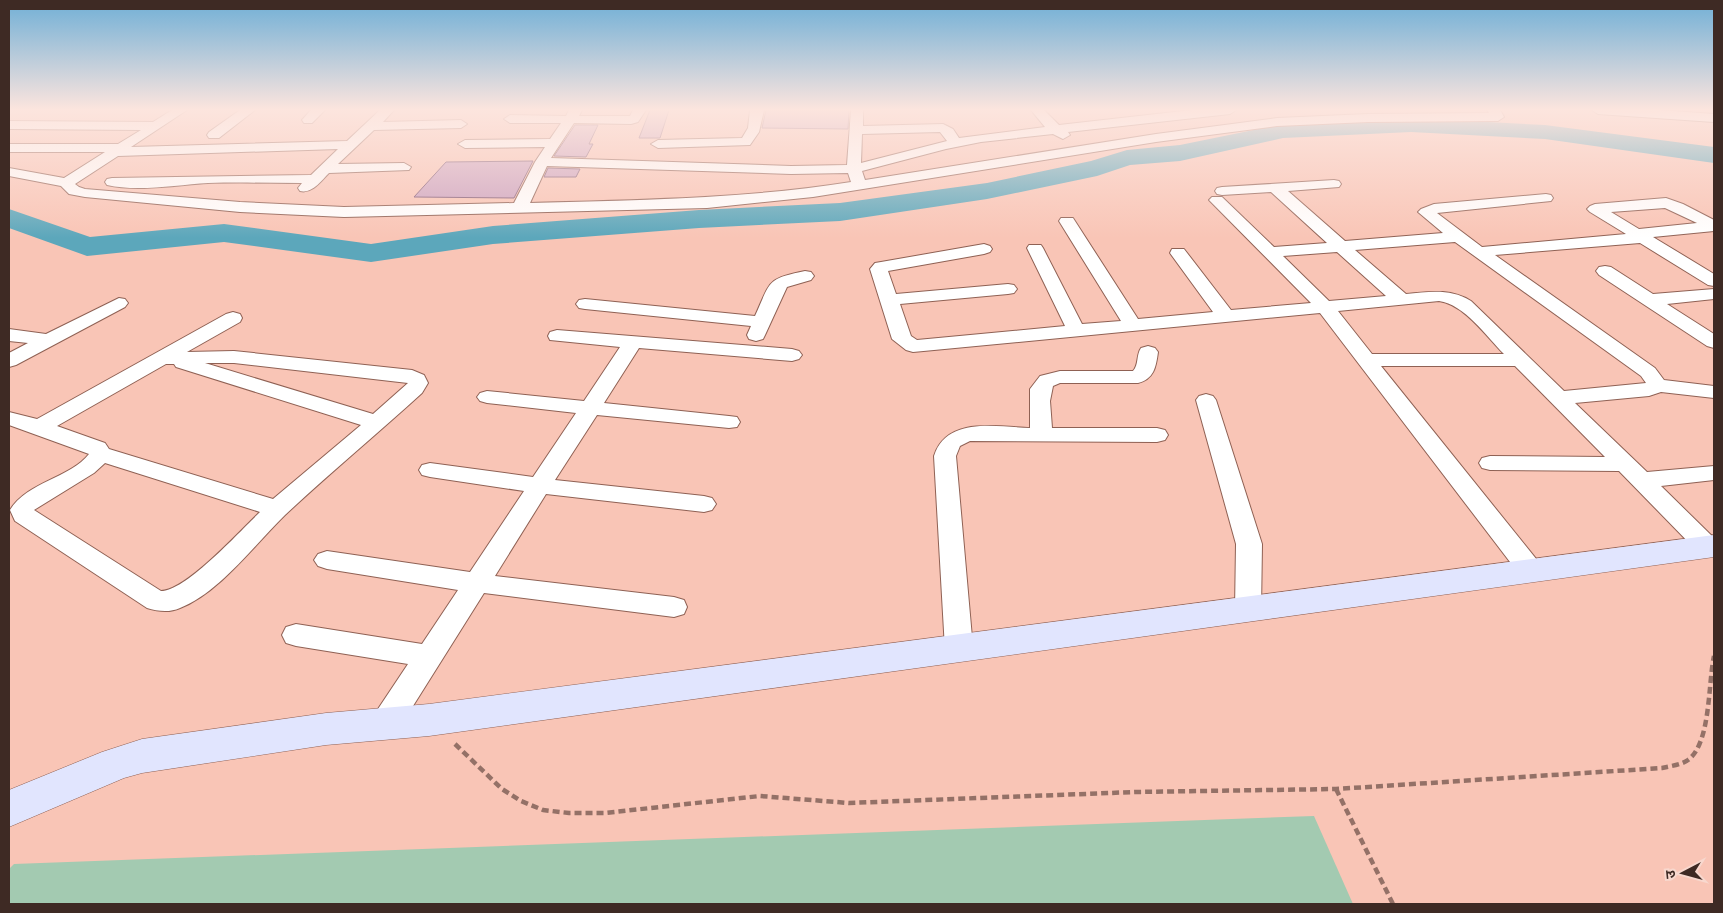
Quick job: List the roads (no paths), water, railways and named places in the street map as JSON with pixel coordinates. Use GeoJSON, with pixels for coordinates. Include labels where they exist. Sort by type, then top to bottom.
{"type":"FeatureCollection","features":[{"type":"Feature","properties":{"kind":"street"},"geometry":{"type":"LineString","coordinates":[[69,181],[115,153]]}},
{"type":"Feature","properties":{"kind":"street"},"geometry":{"type":"LineString","coordinates":[[282,209],[344,153]]}},
{"type":"Feature","properties":{"kind":"street"},"geometry":{"type":"LineString","coordinates":[[519,209],[548,153]]}},
{"type":"Feature","properties":{"kind":"street"},"geometry":{"type":"LineString","coordinates":[[855,153],[854,169],[859,186]]}},
{"type":"Feature","properties":{"kind":"street"},"geometry":{"type":"LineString","coordinates":[[542,162],[854,169],[918,153]]}},
{"type":"Feature","properties":{"kind":"street"},"geometry":{"type":"LineString","coordinates":[[69,181],[74,191],[85,193],[282,209],[363,212],[519,209],[749,200],[859,186],[1068,153]]}},
{"type":"Feature","properties":{"kind":"street"},"geometry":{"type":"LineString","coordinates":[[9,172],[69,181],[138,183],[321,174],[404,167]]}},
{"type":"Feature","properties":{"kind":"street"},"geometry":{"type":"LineString","coordinates":[[744,168],[749,200]]}},
{"type":"Feature","properties":{"kind":"street"},"geometry":{"type":"LineString","coordinates":[[1334,184],[1275,188],[1220,196],[1270,252],[1324,306],[1532,572]]}},
{"type":"Feature","properties":{"kind":"street"},"geometry":{"type":"LineString","coordinates":[[1275,188],[1402,300]]}},
{"type":"Feature","properties":{"kind":"street"},"geometry":{"type":"LineString","coordinates":[[1546,198],[1427,210],[1426,212],[1478,252],[1648,372],[1657,385]]}},
{"type":"Feature","properties":{"kind":"street"},"geometry":{"type":"LineString","coordinates":[[1714,226],[1678,207],[1666,203],[1594,209],[1714,281]]}},
{"type":"Feature","properties":{"kind":"street"},"geometry":{"type":"LineString","coordinates":[[1067,221],[1133,325]]}},
{"type":"Feature","properties":{"kind":"street"},"geometry":{"type":"LineString","coordinates":[[1478,252],[1638,236],[1714,226]]}},
{"type":"Feature","properties":{"kind":"street"},"geometry":{"type":"LineString","coordinates":[[1270,252],[1458,237]]}},
{"type":"Feature","properties":{"kind":"street"},"geometry":{"type":"LineString","coordinates":[[1035,248],[1076,330]]}},
{"type":"Feature","properties":{"kind":"street"},"geometry":{"type":"LineString","coordinates":[[984,249],[881,267],[879,269],[902,340],[913,346],[1439,296],[1460,301],[1711,547]]}},
{"type":"Feature","properties":{"kind":"street"},"geometry":{"type":"LineString","coordinates":[[1178,253],[1225,315]]}},
{"type":"Feature","properties":{"kind":"street"},"geometry":{"type":"LineString","coordinates":[[1685,264],[1714,262]]}},
{"type":"Feature","properties":{"kind":"street"},"geometry":{"type":"LineString","coordinates":[[1605,272],[1714,342]]}},
{"type":"Feature","properties":{"kind":"street"},"geometry":{"type":"LineString","coordinates":[[748,352],[779,284],[785,280],[805,276]]}},
{"type":"Feature","properties":{"kind":"street"},"geometry":{"type":"LineString","coordinates":[[889,300],[1008,290]]}},
{"type":"Feature","properties":{"kind":"street"},"geometry":{"type":"LineString","coordinates":[[1649,300],[1714,294]]}},
{"type":"Feature","properties":{"kind":"street"},"geometry":{"type":"LineString","coordinates":[[9,361],[119,304]]}},
{"type":"Feature","properties":{"kind":"street"},"geometry":{"type":"LineString","coordinates":[[586,304],[762,322]]}},
{"type":"Feature","properties":{"kind":"street"},"geometry":{"type":"LineString","coordinates":[[39,427],[166,358],[233,318]]}},
{"type":"Feature","properties":{"kind":"street"},"geometry":{"type":"LineString","coordinates":[[9,335],[51,340]]}},
{"type":"Feature","properties":{"kind":"street"},"geometry":{"type":"LineString","coordinates":[[557,336],[792,356]]}},
{"type":"Feature","properties":{"kind":"street"},"geometry":{"type":"LineString","coordinates":[[385,724],[633,342]]}},
{"type":"Feature","properties":{"kind":"street"},"geometry":{"type":"LineString","coordinates":[[1042,434],[1039,393],[1043,383],[1060,377],[1138,377],[1146,369],[1148,352]]}},
{"type":"Feature","properties":{"kind":"street"},"geometry":{"type":"LineString","coordinates":[[100,454],[94,462],[36,496],[26,504],[22,510],[24,515],[156,601],[172,602],[202,582],[277,509],[378,423],[415,389],[418,383],[417,379],[412,376],[264,360],[221,356],[166,358]]}},
{"type":"Feature","properties":{"kind":"street"},"geometry":{"type":"LineString","coordinates":[[166,358],[378,423]]}},
{"type":"Feature","properties":{"kind":"street"},"geometry":{"type":"LineString","coordinates":[[1366,360],[1520,360]]}},
{"type":"Feature","properties":{"kind":"street"},"geometry":{"type":"LineString","coordinates":[[1558,398],[1649,390],[1657,385],[1714,392]]}},
{"type":"Feature","properties":{"kind":"street"},"geometry":{"type":"LineString","coordinates":[[487,397],[729,422]]}},
{"type":"Feature","properties":{"kind":"street"},"geometry":{"type":"LineString","coordinates":[[1206,400],[1246,527],[1249,544],[1248,610]]}},
{"type":"Feature","properties":{"kind":"street"},"geometry":{"type":"LineString","coordinates":[[9,418],[97,448],[100,454],[277,509]]}},
{"type":"Feature","properties":{"kind":"street"},"geometry":{"type":"LineString","coordinates":[[959,649],[945,456],[948,444],[955,438],[967,434],[1157,435]]}},
{"type":"Feature","properties":{"kind":"street"},"geometry":{"type":"LineString","coordinates":[[1490,463],[1627,464]]}},
{"type":"Feature","properties":{"kind":"street"},"geometry":{"type":"LineString","coordinates":[[430,470],[540,486],[704,504]]}},
{"type":"Feature","properties":{"kind":"street"},"geometry":{"type":"LineString","coordinates":[[1643,480],[1714,473]]}},
{"type":"Feature","properties":{"kind":"street"},"geometry":{"type":"LineString","coordinates":[[9,808],[116,764],[142,756],[326,730],[429,720],[1711,547]]}},
{"type":"Feature","properties":{"kind":"street"},"geometry":{"type":"LineString","coordinates":[[327,560],[477,583],[674,607]]}},
{"type":"Feature","properties":{"kind":"street"},"geometry":{"type":"LineString","coordinates":[[296,635],[429,656]]}},
{"type":"Feature","properties":{"kind":"waterway"},"geometry":{"type":"LineString","coordinates":[[9,218],[87,247],[224,233],[371,253],[493,235],[699,219],[840,212],[987,191],[1097,168],[1127,158],[1182,153]]}},
{"type":"Feature","properties":{"kind":"waterway"},"geometry":{"type":"LineString","coordinates":[[1696,153],[1714,155]]}}]}
